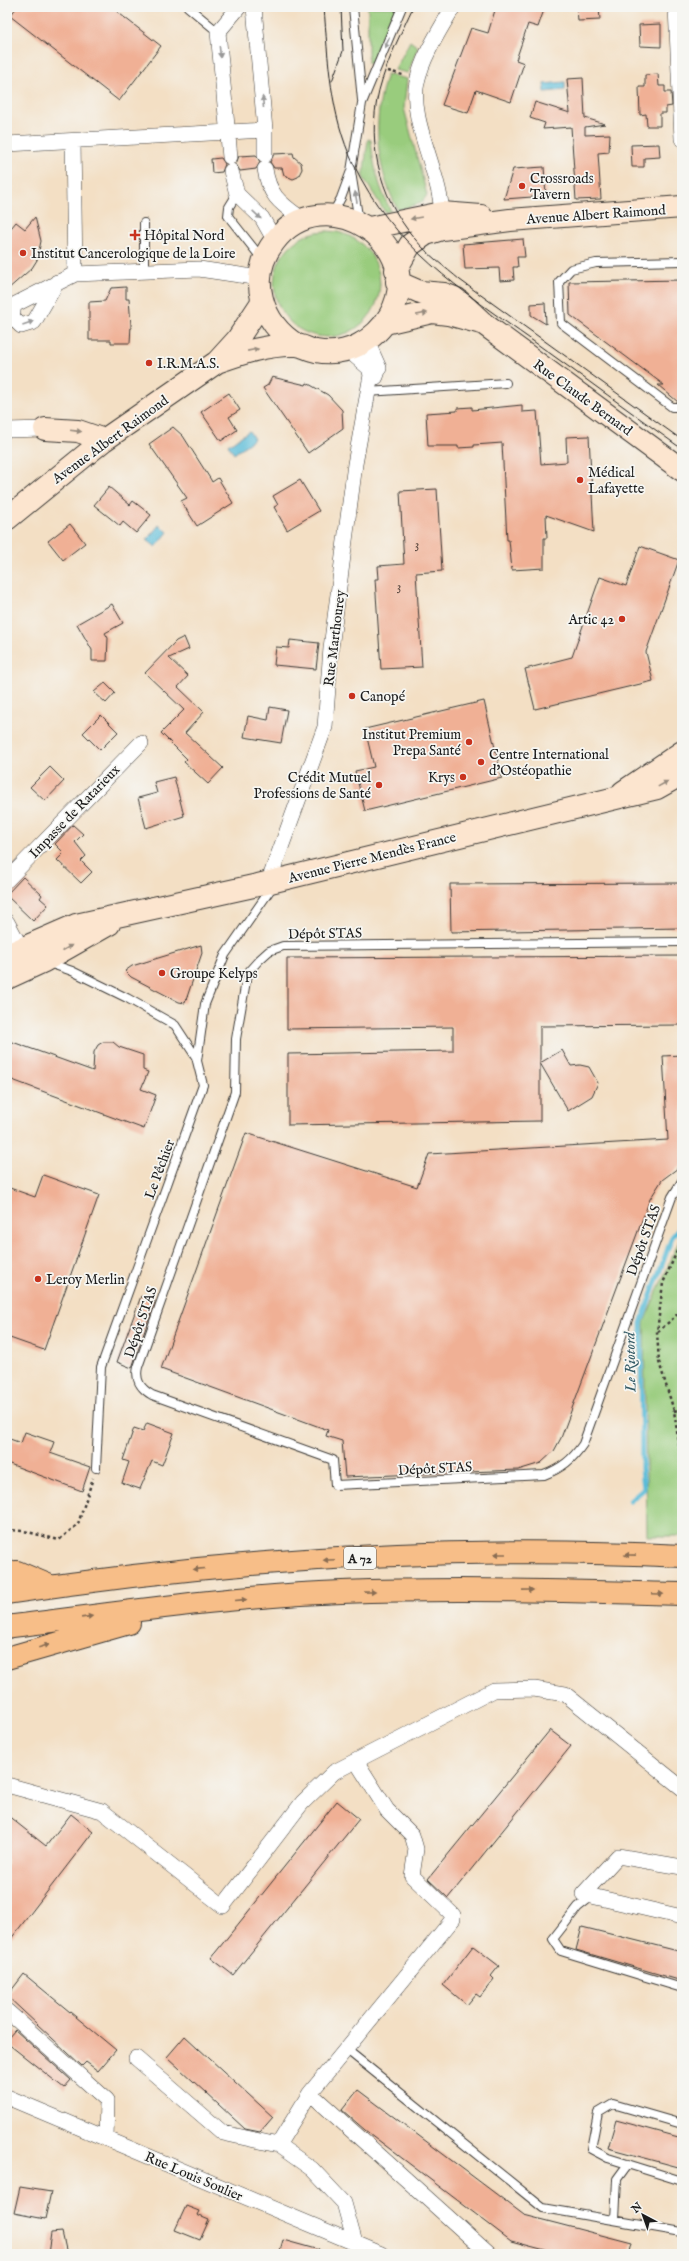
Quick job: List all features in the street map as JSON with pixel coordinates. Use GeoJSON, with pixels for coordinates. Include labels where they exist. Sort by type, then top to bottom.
{"type":"FeatureCollection","features":[{"type":"Feature","properties":{"kind":"highway","name":"A 72"},"geometry":{"type":"LineString","coordinates":[[7,1593],[51,1586],[240,1565],[361,1558],[517,1554],[682,1556]]}},
{"type":"Feature","properties":{"kind":"highway"},"geometry":{"type":"LineString","coordinates":[[7,1573],[17,1572],[51,1586]]}},
{"type":"Feature","properties":{"kind":"highway"},"geometry":{"type":"LineString","coordinates":[[7,1627],[160,1606],[341,1592],[536,1589],[682,1594]]}},
{"type":"Feature","properties":{"kind":"highway"},"geometry":{"type":"LineString","coordinates":[[7,1658],[137,1621],[160,1606]]}},
{"type":"Feature","properties":{"kind":"street"},"geometry":{"type":"LineString","coordinates":[[239,7],[218,32],[231,164],[237,194],[262,218],[275,241]]}},
{"type":"Feature","properties":{"kind":"street"},"geometry":{"type":"LineString","coordinates":[[254,7],[265,130],[265,162],[268,185],[275,196],[303,220]]}},
{"type":"Feature","properties":{"kind":"street"},"geometry":{"type":"LineString","coordinates":[[442,221],[442,199],[418,113],[416,93],[424,62],[453,7]]}},
{"type":"Feature","properties":{"kind":"street"},"geometry":{"type":"LineString","coordinates":[[676,7],[682,139]]}},
{"type":"Feature","properties":{"kind":"street"},"geometry":{"type":"LineString","coordinates":[[7,144],[265,130]]}},
{"type":"Feature","properties":{"kind":"street"},"geometry":{"type":"LineString","coordinates":[[73,141],[75,274]]}},
{"type":"Feature","properties":{"kind":"street","name":"Avenue Albert Raimond"},"geometry":{"type":"LineString","coordinates":[[397,276],[410,245],[442,221],[457,212],[510,220],[682,207]]}},
{"type":"Feature","properties":{"kind":"street"},"geometry":{"type":"LineString","coordinates":[[332,215],[346,217],[364,225],[386,246],[397,276],[394,306],[385,323],[357,345],[327,352],[307,349],[297,345],[275,327],[262,302],[262,270],[275,241],[288,228],[303,220],[332,215]]}},
{"type":"Feature","properties":{"kind":"street","name":"Avenue Albert Raimond"},"geometry":{"type":"LineString","coordinates":[[364,225],[442,221]]}},
{"type":"Feature","properties":{"kind":"street"},"geometry":{"type":"LineString","coordinates":[[57,282],[75,274],[199,269],[262,270]]}},
{"type":"Feature","properties":{"kind":"street","name":"Rue Claude Bernard"},"geometry":{"type":"LineString","coordinates":[[397,276],[420,292],[444,294],[457,299],[484,324],[682,470]]}},
{"type":"Feature","properties":{"kind":"street","name":"Avenue Albert Raimond"},"geometry":{"type":"LineString","coordinates":[[7,519],[104,440],[217,362],[237,340],[262,302]]}},
{"type":"Feature","properties":{"kind":"street","name":"Rue Claude Bernard"},"geometry":{"type":"LineString","coordinates":[[385,323],[432,312],[448,314],[484,324]]}},
{"type":"Feature","properties":{"kind":"street","name":"Avenue Albert Raimond"},"geometry":{"type":"LineString","coordinates":[[217,362],[249,350],[297,345]]}},
{"type":"Feature","properties":{"kind":"street","name":"Rue Marthourey"},"geometry":{"type":"LineString","coordinates":[[272,882],[325,726],[332,648],[354,472],[370,369],[357,345]]}},
{"type":"Feature","properties":{"kind":"street","name":"Rue Marthourey"},"geometry":{"type":"LineString","coordinates":[[357,345],[378,368],[377,375],[368,388]]}},
{"type":"Feature","properties":{"kind":"street"},"geometry":{"type":"LineString","coordinates":[[7,430],[45,429],[78,431],[104,440]]}},
{"type":"Feature","properties":{"kind":"street","name":"Impasse de Ratarieux"},"geometry":{"type":"LineString","coordinates":[[7,880],[141,743]]}},
{"type":"Feature","properties":{"kind":"street","name":"Avenue Pierre Mendès France"},"geometry":{"type":"LineString","coordinates":[[615,797],[682,752]]}},
{"type":"Feature","properties":{"kind":"street","name":"Avenue Pierre Mendès France"},"geometry":{"type":"LineString","coordinates":[[14,952],[76,924],[272,882],[656,788],[682,774]]}},
{"type":"Feature","properties":{"kind":"street","name":"Avenue Pierre Mendès France"},"geometry":{"type":"LineString","coordinates":[[7,978],[44,961],[127,913]]}},
{"type":"Feature","properties":{"kind":"street"},"geometry":{"type":"LineString","coordinates":[[7,922],[14,952]]}},
{"type":"Feature","properties":{"kind":"street"},"geometry":{"type":"LineString","coordinates":[[7,1785],[102,1811],[223,1906],[302,1804],[334,1772],[494,1690],[534,1689],[564,1694],[682,1788]]}},
{"type":"Feature","properties":{"kind":"street"},"geometry":{"type":"LineString","coordinates":[[278,2145],[310,2093],[453,1919],[453,1915],[412,1876],[416,1849],[412,1835],[387,1810],[356,1761]]}},
{"type":"Feature","properties":{"kind":"street"},"geometry":{"type":"LineString","coordinates":[[682,1867],[618,1856],[583,1894],[682,1917]]}},
{"type":"Feature","properties":{"kind":"street"},"geometry":{"type":"LineString","coordinates":[[7,2011],[107,2100],[106,2139]]}},
{"type":"Feature","properties":{"kind":"street"},"geometry":{"type":"LineString","coordinates":[[136,2058],[224,2133],[278,2145],[312,2169],[344,2203],[355,2243]]}},
{"type":"Feature","properties":{"kind":"street"},"geometry":{"type":"LineString","coordinates":[[310,2093],[489,2254]]}},
{"type":"Feature","properties":{"kind":"street","name":"Rue Louis Soulier"},"geometry":{"type":"LineString","coordinates":[[7,2097],[381,2254]]}},
{"type":"Feature","properties":{"kind":"lane"},"geometry":{"type":"LineString","coordinates":[[188,7],[218,32]]}},
{"type":"Feature","properties":{"kind":"lane"},"geometry":{"type":"LineString","coordinates":[[353,7],[362,103]]}},
{"type":"Feature","properties":{"kind":"lane"},"geometry":{"type":"LineString","coordinates":[[332,215],[341,198],[351,172],[362,103],[402,7]]}},
{"type":"Feature","properties":{"kind":"lane"},"geometry":{"type":"LineString","coordinates":[[351,172],[364,225]]}},
{"type":"Feature","properties":{"kind":"lane"},"geometry":{"type":"LineString","coordinates":[[237,194],[229,207],[228,216],[262,270]]}},
{"type":"Feature","properties":{"kind":"lane"},"geometry":{"type":"LineString","coordinates":[[144,223],[144,271]]}},
{"type":"Feature","properties":{"kind":"lane"},"geometry":{"type":"LineString","coordinates":[[682,260],[596,263],[571,269],[559,282],[561,323],[672,407],[682,407]]}},
{"type":"Feature","properties":{"kind":"lane"},"geometry":{"type":"LineString","coordinates":[[368,388],[506,383]]}},
{"type":"Feature","properties":{"kind":"lane"},"geometry":{"type":"LineString","coordinates":[[197,1061],[205,1004],[225,955],[272,882]]}},
{"type":"Feature","properties":{"kind":"lane","name":"Dépôt STAS"},"geometry":{"type":"LineString","coordinates":[[682,942],[283,946],[269,951],[250,970],[246,981],[236,1039],[236,1092],[138,1367],[138,1381],[146,1391],[152,1395],[333,1460],[335,1485],[544,1475],[562,1467],[570,1461],[583,1444],[672,1197],[682,1181]]}},
{"type":"Feature","properties":{"kind":"lane","name":"Le Pêchier"},"geometry":{"type":"LineString","coordinates":[[44,961],[72,971],[175,1025],[197,1061],[203,1085],[101,1367],[96,1468]]}},
{"type":"Feature","properties":{"kind":"lane"},"geometry":{"type":"LineString","coordinates":[[593,1896],[578,1907],[553,1939],[561,1951],[682,1988]]}},
{"type":"Feature","properties":{"kind":"lane"},"geometry":{"type":"LineString","coordinates":[[346,2049],[543,2208],[682,2232]]}},
{"type":"Feature","properties":{"kind":"lane"},"geometry":{"type":"LineString","coordinates":[[682,2124],[613,2104],[598,2113],[591,2148],[608,2158],[682,2181]]}},
{"type":"Feature","properties":{"kind":"lane"},"geometry":{"type":"LineString","coordinates":[[615,2220],[617,2180],[628,2164]]}},
{"type":"Feature","properties":{"kind":"path"},"geometry":{"type":"LineString","coordinates":[[388,71],[410,76]]}},
{"type":"Feature","properties":{"kind":"path"},"geometry":{"type":"LineString","coordinates":[[682,1240],[663,1283],[657,1332],[659,1362],[674,1411],[682,1465]]}},
{"type":"Feature","properties":{"kind":"path"},"geometry":{"type":"LineString","coordinates":[[657,1332],[682,1310]]}},
{"type":"Feature","properties":{"kind":"path"},"geometry":{"type":"LineString","coordinates":[[674,1411],[682,1408]]}},
{"type":"Feature","properties":{"kind":"path"},"geometry":{"type":"LineString","coordinates":[[7,1530],[24,1531],[59,1540],[78,1524],[96,1468]]}},
{"type":"Feature","properties":{"kind":"green space"},"geometry":{"type":"Polygon","coordinates":[[[368,7],[397,7],[372,63],[368,63],[368,7]]]}},
{"type":"Feature","properties":{"kind":"green space"},"geometry":{"type":"Polygon","coordinates":[[[410,41],[418,47],[408,73],[395,70],[410,41]]]}},
{"type":"Feature","properties":{"kind":"green space"},"geometry":{"type":"Polygon","coordinates":[[[387,74],[407,79],[404,108],[427,195],[421,203],[398,210],[384,177],[378,143],[379,108],[387,74]]]}},
{"type":"Feature","properties":{"kind":"green space"},"geometry":{"type":"Polygon","coordinates":[[[368,139],[371,140],[373,158],[380,185],[391,211],[385,212],[363,177],[368,139]]]}},
{"type":"Feature","properties":{"kind":"green space"},"geometry":{"type":"Polygon","coordinates":[[[327,231],[347,235],[364,247],[376,264],[380,284],[376,304],[364,321],[347,333],[327,337],[307,333],[290,321],[278,304],[274,284],[278,264],[290,247],[307,235],[327,231]]]}},
{"type":"Feature","properties":{"kind":"green space"},"geometry":{"type":"Polygon","coordinates":[[[682,1234],[682,1536],[647,1536],[644,1322],[682,1234]]]}},
{"type":"Feature","properties":{"kind":"water"},"geometry":{"type":"Polygon","coordinates":[[[565,82],[565,90],[545,92],[544,84],[565,82]]]}},
{"type":"Feature","properties":{"kind":"water"},"geometry":{"type":"Polygon","coordinates":[[[249,431],[254,439],[234,454],[228,445],[249,431]]]}},
{"type":"Feature","properties":{"kind":"water"},"geometry":{"type":"Polygon","coordinates":[[[159,525],[168,532],[156,547],[147,540],[159,525]]]}},
{"type":"Feature","properties":{"kind":"building"},"geometry":{"type":"Polygon","coordinates":[[[17,7],[111,7],[161,46],[119,101],[10,16],[17,7]]]}},
{"type":"Feature","properties":{"kind":"building"},"geometry":{"type":"Polygon","coordinates":[[[496,7],[545,7],[538,27],[528,24],[516,60],[524,63],[511,102],[476,90],[468,113],[442,105],[471,28],[488,33],[496,7]]]}},
{"type":"Feature","properties":{"kind":"building"},"geometry":{"type":"Polygon","coordinates":[[[577,7],[599,7],[600,20],[578,21],[577,7]]]}},
{"type":"Feature","properties":{"kind":"building"},"geometry":{"type":"Polygon","coordinates":[[[661,24],[661,47],[640,46],[639,25],[661,24]]]}},
{"type":"Feature","properties":{"kind":"building"},"geometry":{"type":"Polygon","coordinates":[[[658,74],[659,86],[665,86],[665,92],[671,92],[672,106],[666,107],[666,113],[660,113],[660,126],[647,126],[646,114],[640,115],[639,87],[645,87],[645,75],[658,74]]]}},
{"type":"Feature","properties":{"kind":"building"},"geometry":{"type":"Polygon","coordinates":[[[583,78],[585,118],[605,124],[585,127],[585,135],[610,134],[609,152],[598,153],[601,199],[576,200],[571,127],[543,129],[545,123],[530,118],[535,102],[570,113],[567,79],[583,78]]]}},
{"type":"Feature","properties":{"kind":"building"},"geometry":{"type":"Polygon","coordinates":[[[659,144],[660,157],[644,158],[644,167],[632,167],[631,145],[659,144]]]}},
{"type":"Feature","properties":{"kind":"building"},"geometry":{"type":"Polygon","coordinates":[[[293,153],[294,157],[301,163],[302,169],[298,177],[293,179],[284,175],[282,168],[274,168],[270,162],[274,154],[293,153]]]}},
{"type":"Feature","properties":{"kind":"building"},"geometry":{"type":"Polygon","coordinates":[[[256,155],[260,162],[256,169],[240,171],[236,164],[239,156],[256,155]]]}},
{"type":"Feature","properties":{"kind":"building"},"geometry":{"type":"Polygon","coordinates":[[[221,158],[225,164],[222,172],[212,173],[211,159],[221,158]]]}},
{"type":"Feature","properties":{"kind":"building"},"geometry":{"type":"Polygon","coordinates":[[[544,167],[546,196],[504,199],[513,169],[544,167]]]}},
{"type":"Feature","properties":{"kind":"building","name":"Institut Cancerologique de la Loire"},"geometry":{"type":"Polygon","coordinates":[[[35,217],[41,241],[37,260],[32,268],[7,290],[7,233],[16,222],[25,229],[35,217]]]}},
{"type":"Feature","properties":{"kind":"building"},"geometry":{"type":"Polygon","coordinates":[[[523,239],[525,257],[517,257],[518,267],[513,267],[514,280],[500,281],[499,268],[465,269],[463,244],[523,239]]]}},
{"type":"Feature","properties":{"kind":"building"},"geometry":{"type":"Polygon","coordinates":[[[682,280],[682,402],[678,402],[658,385],[664,385],[570,315],[569,282],[682,280]]]}},
{"type":"Feature","properties":{"kind":"building"},"geometry":{"type":"Polygon","coordinates":[[[126,287],[126,299],[129,299],[131,325],[130,343],[111,343],[111,340],[89,340],[89,302],[105,301],[111,288],[126,287]]]}},
{"type":"Feature","properties":{"kind":"building"},"geometry":{"type":"Polygon","coordinates":[[[545,303],[546,324],[531,315],[531,304],[545,303]]]}},
{"type":"Feature","properties":{"kind":"building"},"geometry":{"type":"Polygon","coordinates":[[[272,377],[306,385],[307,383],[328,395],[342,410],[343,428],[308,453],[263,388],[268,385],[272,377]]]}},
{"type":"Feature","properties":{"kind":"building"},"geometry":{"type":"Polygon","coordinates":[[[229,393],[240,410],[229,417],[237,430],[221,441],[201,412],[229,393]]]}},
{"type":"Feature","properties":{"kind":"building"},"geometry":{"type":"Polygon","coordinates":[[[522,405],[522,412],[537,411],[541,464],[567,462],[566,437],[589,436],[594,532],[546,515],[547,538],[544,538],[544,568],[512,570],[509,540],[507,540],[502,443],[458,448],[458,446],[428,446],[426,413],[457,411],[457,408],[472,407],[472,410],[522,405]]]}},
{"type":"Feature","properties":{"kind":"building"},"geometry":{"type":"Polygon","coordinates":[[[173,427],[183,436],[212,482],[218,478],[233,503],[197,526],[181,501],[187,498],[149,444],[173,427]]]}},
{"type":"Feature","properties":{"kind":"building"},"geometry":{"type":"Polygon","coordinates":[[[300,480],[319,511],[287,530],[274,507],[278,505],[273,496],[300,480]]]}},
{"type":"Feature","properties":{"kind":"building"},"geometry":{"type":"Polygon","coordinates":[[[109,487],[130,505],[133,501],[151,515],[136,533],[123,522],[120,526],[94,505],[109,487]]]}},
{"type":"Feature","properties":{"kind":"building"},"geometry":{"type":"Polygon","coordinates":[[[437,489],[442,571],[416,573],[422,667],[381,669],[375,579],[379,579],[378,566],[404,564],[400,491],[437,489]]]}},
{"type":"Feature","properties":{"kind":"building"},"geometry":{"type":"Polygon","coordinates":[[[70,524],[85,543],[63,560],[48,541],[70,524]]]}},
{"type":"Feature","properties":{"kind":"building","name":"Artic 42"},"geometry":{"type":"Polygon","coordinates":[[[640,546],[679,560],[646,652],[653,681],[535,709],[525,669],[572,657],[600,577],[626,586],[640,546]]]}},
{"type":"Feature","properties":{"kind":"building"},"geometry":{"type":"Polygon","coordinates":[[[112,604],[123,623],[105,633],[108,638],[107,661],[92,661],[92,650],[77,624],[112,604]]]}},
{"type":"Feature","properties":{"kind":"building"},"geometry":{"type":"Polygon","coordinates":[[[184,637],[189,649],[169,658],[188,676],[178,687],[204,712],[185,733],[223,768],[208,784],[184,762],[187,759],[161,733],[184,710],[145,673],[176,641],[184,637]]]}},
{"type":"Feature","properties":{"kind":"building"},"geometry":{"type":"Polygon","coordinates":[[[290,640],[319,643],[316,669],[274,665],[276,647],[289,648],[290,640]]]}},
{"type":"Feature","properties":{"kind":"building"},"geometry":{"type":"Polygon","coordinates":[[[105,683],[115,693],[106,703],[94,692],[105,683]]]}},
{"type":"Feature","properties":{"kind":"building"},"geometry":{"type":"Polygon","coordinates":[[[484,701],[502,778],[365,811],[355,771],[374,767],[365,729],[484,701]]]}},
{"type":"Feature","properties":{"kind":"building"},"geometry":{"type":"Polygon","coordinates":[[[270,707],[287,710],[281,743],[244,737],[248,716],[268,720],[270,707]]]}},
{"type":"Feature","properties":{"kind":"building"},"geometry":{"type":"Polygon","coordinates":[[[101,715],[118,732],[100,750],[83,733],[101,715]]]}},
{"type":"Feature","properties":{"kind":"building"},"geometry":{"type":"Polygon","coordinates":[[[50,767],[64,781],[45,801],[30,787],[50,767]]]}},
{"type":"Feature","properties":{"kind":"building"},"geometry":{"type":"Polygon","coordinates":[[[174,777],[184,816],[146,828],[138,798],[157,793],[154,782],[174,777]]]}},
{"type":"Feature","properties":{"kind":"building"},"geometry":{"type":"Polygon","coordinates":[[[73,825],[83,834],[75,842],[86,856],[81,861],[92,872],[81,883],[57,860],[64,853],[55,844],[73,825]]]}},
{"type":"Feature","properties":{"kind":"building"},"geometry":{"type":"Polygon","coordinates":[[[23,877],[42,895],[40,898],[48,905],[33,921],[7,896],[7,894],[23,877]]]}},
{"type":"Feature","properties":{"kind":"building"},"geometry":{"type":"Polygon","coordinates":[[[682,883],[682,928],[451,932],[450,884],[682,883]]]}},
{"type":"Feature","properties":{"kind":"building","name":"Groupe Kelyps"},"geometry":{"type":"Polygon","coordinates":[[[201,945],[202,953],[185,1003],[179,1002],[131,977],[125,971],[132,966],[201,945]]]}},
{"type":"Feature","properties":{"kind":"building"},"geometry":{"type":"Polygon","coordinates":[[[682,956],[682,1025],[540,1026],[540,1121],[288,1125],[288,1054],[453,1051],[453,1027],[287,1029],[287,958],[682,956]]]}},
{"type":"Feature","properties":{"kind":"building"},"geometry":{"type":"Polygon","coordinates":[[[7,1040],[93,1071],[94,1052],[98,1045],[103,1042],[113,1042],[119,1047],[143,1055],[143,1070],[148,1072],[141,1089],[156,1095],[144,1129],[7,1078],[7,1040]]]}},
{"type":"Feature","properties":{"kind":"building"},"geometry":{"type":"Polygon","coordinates":[[[562,1050],[571,1066],[580,1065],[589,1067],[598,1083],[592,1096],[568,1111],[540,1063],[562,1050]]]}},
{"type":"Feature","properties":{"kind":"building"},"geometry":{"type":"Polygon","coordinates":[[[682,1055],[682,1165],[662,1180],[650,1199],[561,1438],[554,1451],[541,1463],[518,1470],[345,1477],[342,1441],[326,1436],[328,1430],[161,1369],[246,1133],[417,1187],[429,1154],[668,1140],[663,1056],[682,1055]]]}},
{"type":"Feature","properties":{"kind":"building","name":"Leroy Merlin"},"geometry":{"type":"Polygon","coordinates":[[[43,1175],[99,1195],[44,1350],[7,1337],[7,1187],[35,1197],[43,1175]]]}},
{"type":"Feature","properties":{"kind":"building"},"geometry":{"type":"Polygon","coordinates":[[[141,1296],[155,1301],[132,1368],[117,1362],[141,1296]]]}},
{"type":"Feature","properties":{"kind":"building"},"geometry":{"type":"Polygon","coordinates":[[[147,1423],[174,1433],[162,1465],[152,1461],[140,1489],[122,1483],[129,1462],[123,1460],[134,1428],[143,1431],[147,1423]]]}},
{"type":"Feature","properties":{"kind":"building"},"geometry":{"type":"Polygon","coordinates":[[[25,1432],[54,1442],[50,1453],[90,1467],[82,1491],[7,1463],[7,1438],[21,1443],[25,1432]]]}},
{"type":"Feature","properties":{"kind":"building"},"geometry":{"type":"Polygon","coordinates":[[[550,1730],[571,1746],[448,1898],[428,1879],[550,1730]]]}},
{"type":"Feature","properties":{"kind":"building"},"geometry":{"type":"Polygon","coordinates":[[[337,1801],[359,1819],[233,1975],[211,1958],[337,1801]]]}},
{"type":"Feature","properties":{"kind":"building"},"geometry":{"type":"Polygon","coordinates":[[[71,1814],[93,1832],[7,1944],[7,1815],[46,1846],[71,1814]]]}},
{"type":"Feature","properties":{"kind":"building"},"geometry":{"type":"Polygon","coordinates":[[[582,1927],[682,1952],[682,1981],[576,1950],[582,1927]]]}},
{"type":"Feature","properties":{"kind":"building"},"geometry":{"type":"Polygon","coordinates":[[[473,1946],[499,1966],[491,1976],[494,1979],[480,1997],[476,1994],[467,2005],[443,1985],[473,1946]]]}},
{"type":"Feature","properties":{"kind":"building"},"geometry":{"type":"Polygon","coordinates":[[[24,1974],[116,2050],[98,2071],[86,2062],[82,2066],[7,1996],[24,1974]]]}},
{"type":"Feature","properties":{"kind":"building"},"geometry":{"type":"Polygon","coordinates":[[[15,2030],[71,2080],[64,2088],[7,2043],[7,2039],[15,2030]]]}},
{"type":"Feature","properties":{"kind":"building"},"geometry":{"type":"Polygon","coordinates":[[[185,2036],[273,2117],[260,2132],[245,2129],[167,2057],[185,2036]]]}},
{"type":"Feature","properties":{"kind":"building"},"geometry":{"type":"Polygon","coordinates":[[[358,2090],[524,2215],[632,2243],[629,2254],[560,2254],[511,2241],[365,2130],[342,2110],[358,2090]]]}},
{"type":"Feature","properties":{"kind":"building"},"geometry":{"type":"Polygon","coordinates":[[[616,2120],[682,2138],[682,2168],[608,2148],[616,2120]]]}},
{"type":"Feature","properties":{"kind":"building"},"geometry":{"type":"Polygon","coordinates":[[[20,2187],[51,2192],[45,2219],[14,2213],[20,2187]]]}},
{"type":"Feature","properties":{"kind":"building"},"geometry":{"type":"Polygon","coordinates":[[[186,2206],[199,2211],[197,2215],[209,2220],[200,2240],[175,2230],[186,2206]]]}},
{"type":"Feature","properties":{"kind":"building"},"geometry":{"type":"Polygon","coordinates":[[[62,2232],[67,2254],[48,2254],[51,2233],[62,2232]]]}},
{"type":"Feature","properties":{"kind":"building"},"geometry":{"type":"Polygon","coordinates":[[[283,2240],[319,2250],[318,2254],[279,2254],[283,2240]]]}},
{"type":"Feature","properties":{"kind":"waterway","name":"Le Riotord"},"geometry":{"type":"LineString","coordinates":[[630,1501],[644,1489],[642,1468],[641,1323],[672,1237],[682,1225]]}},
{"type":"Feature","properties":{"kind":"tram line"},"geometry":{"type":"LineString","coordinates":[[324,7],[331,86],[339,125],[353,163],[369,192],[387,219],[431,264],[455,284],[682,449]]}},
{"type":"Feature","properties":{"kind":"tram line"},"geometry":{"type":"LineString","coordinates":[[332,81],[343,51],[341,7]]}},
{"type":"Feature","properties":{"kind":"tram line"},"geometry":{"type":"LineString","coordinates":[[413,7],[392,52],[385,71],[377,101],[374,122],[378,164],[392,204],[402,222],[425,250],[460,280],[682,440]]}},
{"type":"Feature","properties":{"kind":"place","name":"Crossroads Tavern"},"geometry":{"type":"Point","coordinates":[522,186]}},
{"type":"Feature","properties":{"kind":"place","name":"Hôpital Nord"},"geometry":{"type":"Point","coordinates":[135,235]}},
{"type":"Feature","properties":{"kind":"place","name":"Institut Cancerologique de la Loire"},"geometry":{"type":"Point","coordinates":[23,253]}},
{"type":"Feature","properties":{"kind":"place","name":"I.R.M.A.S."},"geometry":{"type":"Point","coordinates":[149,363]}},
{"type":"Feature","properties":{"kind":"place","name":"Médical Lafayette"},"geometry":{"type":"Point","coordinates":[580,480]}},
{"type":"Feature","properties":{"kind":"place","name":"Artic 42"},"geometry":{"type":"Point","coordinates":[622,619]}},
{"type":"Feature","properties":{"kind":"place","name":"Canopé"},"geometry":{"type":"Point","coordinates":[352,696]}},
{"type":"Feature","properties":{"kind":"place","name":"Institut Premium Prepa Santé"},"geometry":{"type":"Point","coordinates":[469,742]}},
{"type":"Feature","properties":{"kind":"place","name":"Centre International d'Ostéopathie"},"geometry":{"type":"Point","coordinates":[481,762]}},
{"type":"Feature","properties":{"kind":"place","name":"Krys"},"geometry":{"type":"Point","coordinates":[463,777]}},
{"type":"Feature","properties":{"kind":"place","name":"Crédit Mutuel Professions de Santé"},"geometry":{"type":"Point","coordinates":[379,785]}},
{"type":"Feature","properties":{"kind":"place","name":"Groupe Kelyps"},"geometry":{"type":"Point","coordinates":[162,973]}},
{"type":"Feature","properties":{"kind":"place","name":"Leroy Merlin"},"geometry":{"type":"Point","coordinates":[38,1279]}}]}
